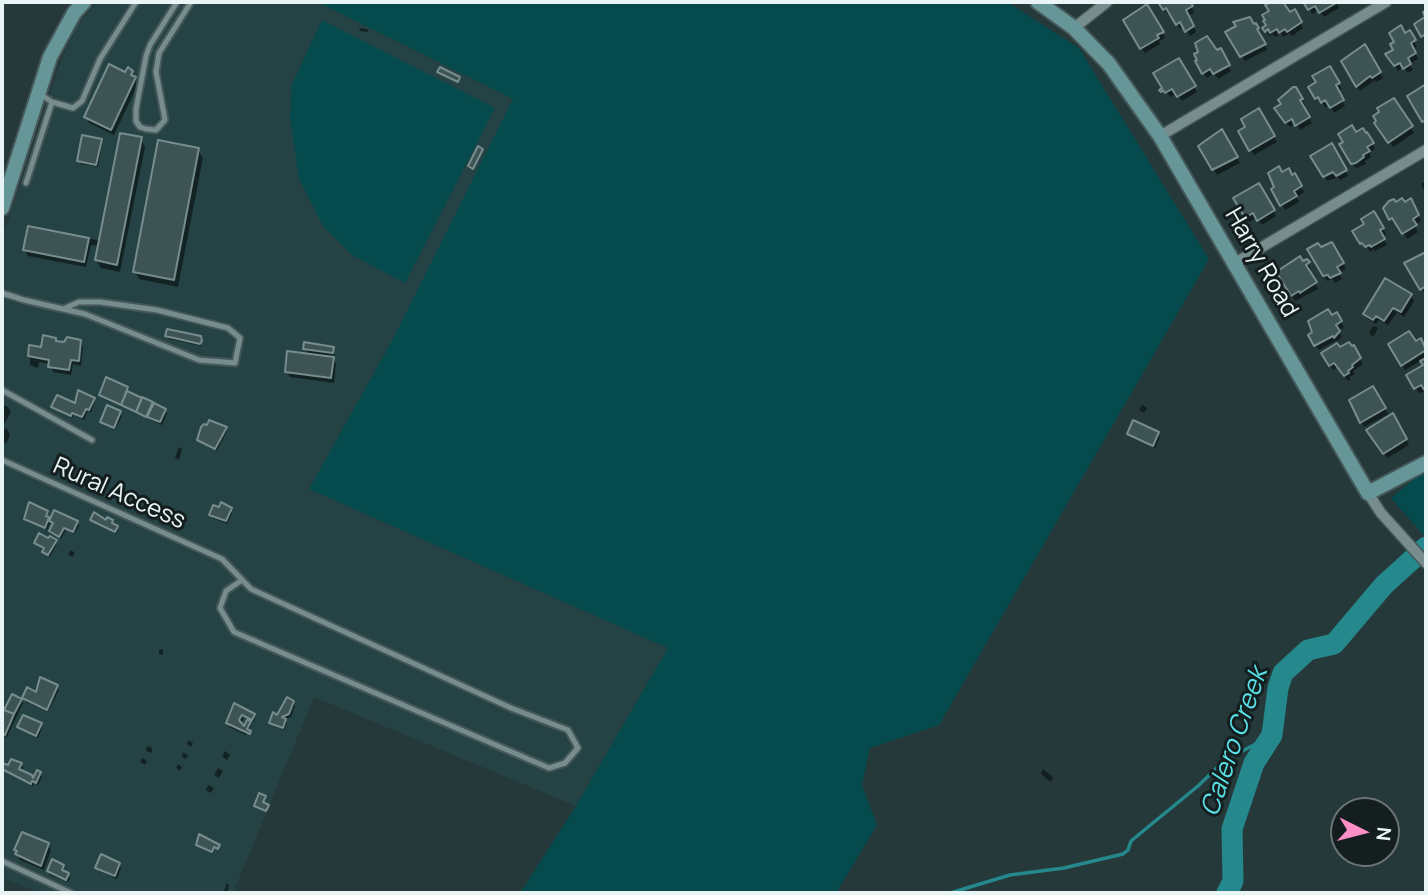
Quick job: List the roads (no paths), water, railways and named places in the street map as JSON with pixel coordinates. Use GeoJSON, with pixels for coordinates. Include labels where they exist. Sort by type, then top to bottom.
{"type":"FeatureCollection","features":[{"type":"Feature","properties":{"kind":"street"},"geometry":{"type":"LineString","coordinates":[[2,208],[50,57],[74,13],[84,2]]}},
{"type":"Feature","properties":{"kind":"street","name":"Harry Road"},"geometry":{"type":"LineString","coordinates":[[1038,2],[1074,28],[1109,64],[1160,136],[1368,493],[1381,513],[1426,563]]}},
{"type":"Feature","properties":{"kind":"street"},"geometry":{"type":"LineString","coordinates":[[1074,28],[1107,2]]}},
{"type":"Feature","properties":{"kind":"street"},"geometry":{"type":"LineString","coordinates":[[1160,136],[1387,2]]}},
{"type":"Feature","properties":{"kind":"street"},"geometry":{"type":"LineString","coordinates":[[1235,263],[1426,150]]}},
{"type":"Feature","properties":{"kind":"street"},"geometry":{"type":"LineString","coordinates":[[1368,493],[1426,463]]}},
{"type":"Feature","properties":{"kind":"lane"},"geometry":{"type":"LineString","coordinates":[[38,93],[52,102],[73,108],[82,101],[100,59],[136,2]]}},
{"type":"Feature","properties":{"kind":"lane"},"geometry":{"type":"LineString","coordinates":[[177,2],[146,56],[136,109],[136,121],[140,127],[146,129],[156,130],[165,120],[156,72],[159,53],[191,2]]}},
{"type":"Feature","properties":{"kind":"lane"},"geometry":{"type":"LineString","coordinates":[[26,183],[52,102]]}},
{"type":"Feature","properties":{"kind":"lane"},"geometry":{"type":"LineString","coordinates":[[2,293],[63,309],[85,314],[199,360],[235,363],[240,338],[228,328],[157,310],[100,302],[79,302],[63,309]]}},
{"type":"Feature","properties":{"kind":"lane"},"geometry":{"type":"LineString","coordinates":[[2,390],[92,440]]}},
{"type":"Feature","properties":{"kind":"lane","name":"Rural Access"},"geometry":{"type":"LineString","coordinates":[[2,460],[222,559],[242,580]]}},
{"type":"Feature","properties":{"kind":"lane"},"geometry":{"type":"LineString","coordinates":[[242,580],[251,589],[512,708],[568,730],[578,748],[565,763],[549,768],[234,632],[220,608],[226,591],[242,580]]}},
{"type":"Feature","properties":{"kind":"lane"},"geometry":{"type":"LineString","coordinates":[[2,861],[71,893]]}},
{"type":"Feature","properties":{"kind":"waterway","name":"Calero Creek"},"geometry":{"type":"LineString","coordinates":[[1227,893],[1233,881],[1232,829],[1254,763],[1272,735],[1278,688],[1283,673],[1308,650],[1334,644],[1384,585],[1426,547]]}},
{"type":"Feature","properties":{"kind":"waterway"},"geometry":{"type":"LineString","coordinates":[[950,893],[1010,875],[1064,868],[1123,854],[1128,850],[1131,841],[1224,761],[1272,735]]}}]}
